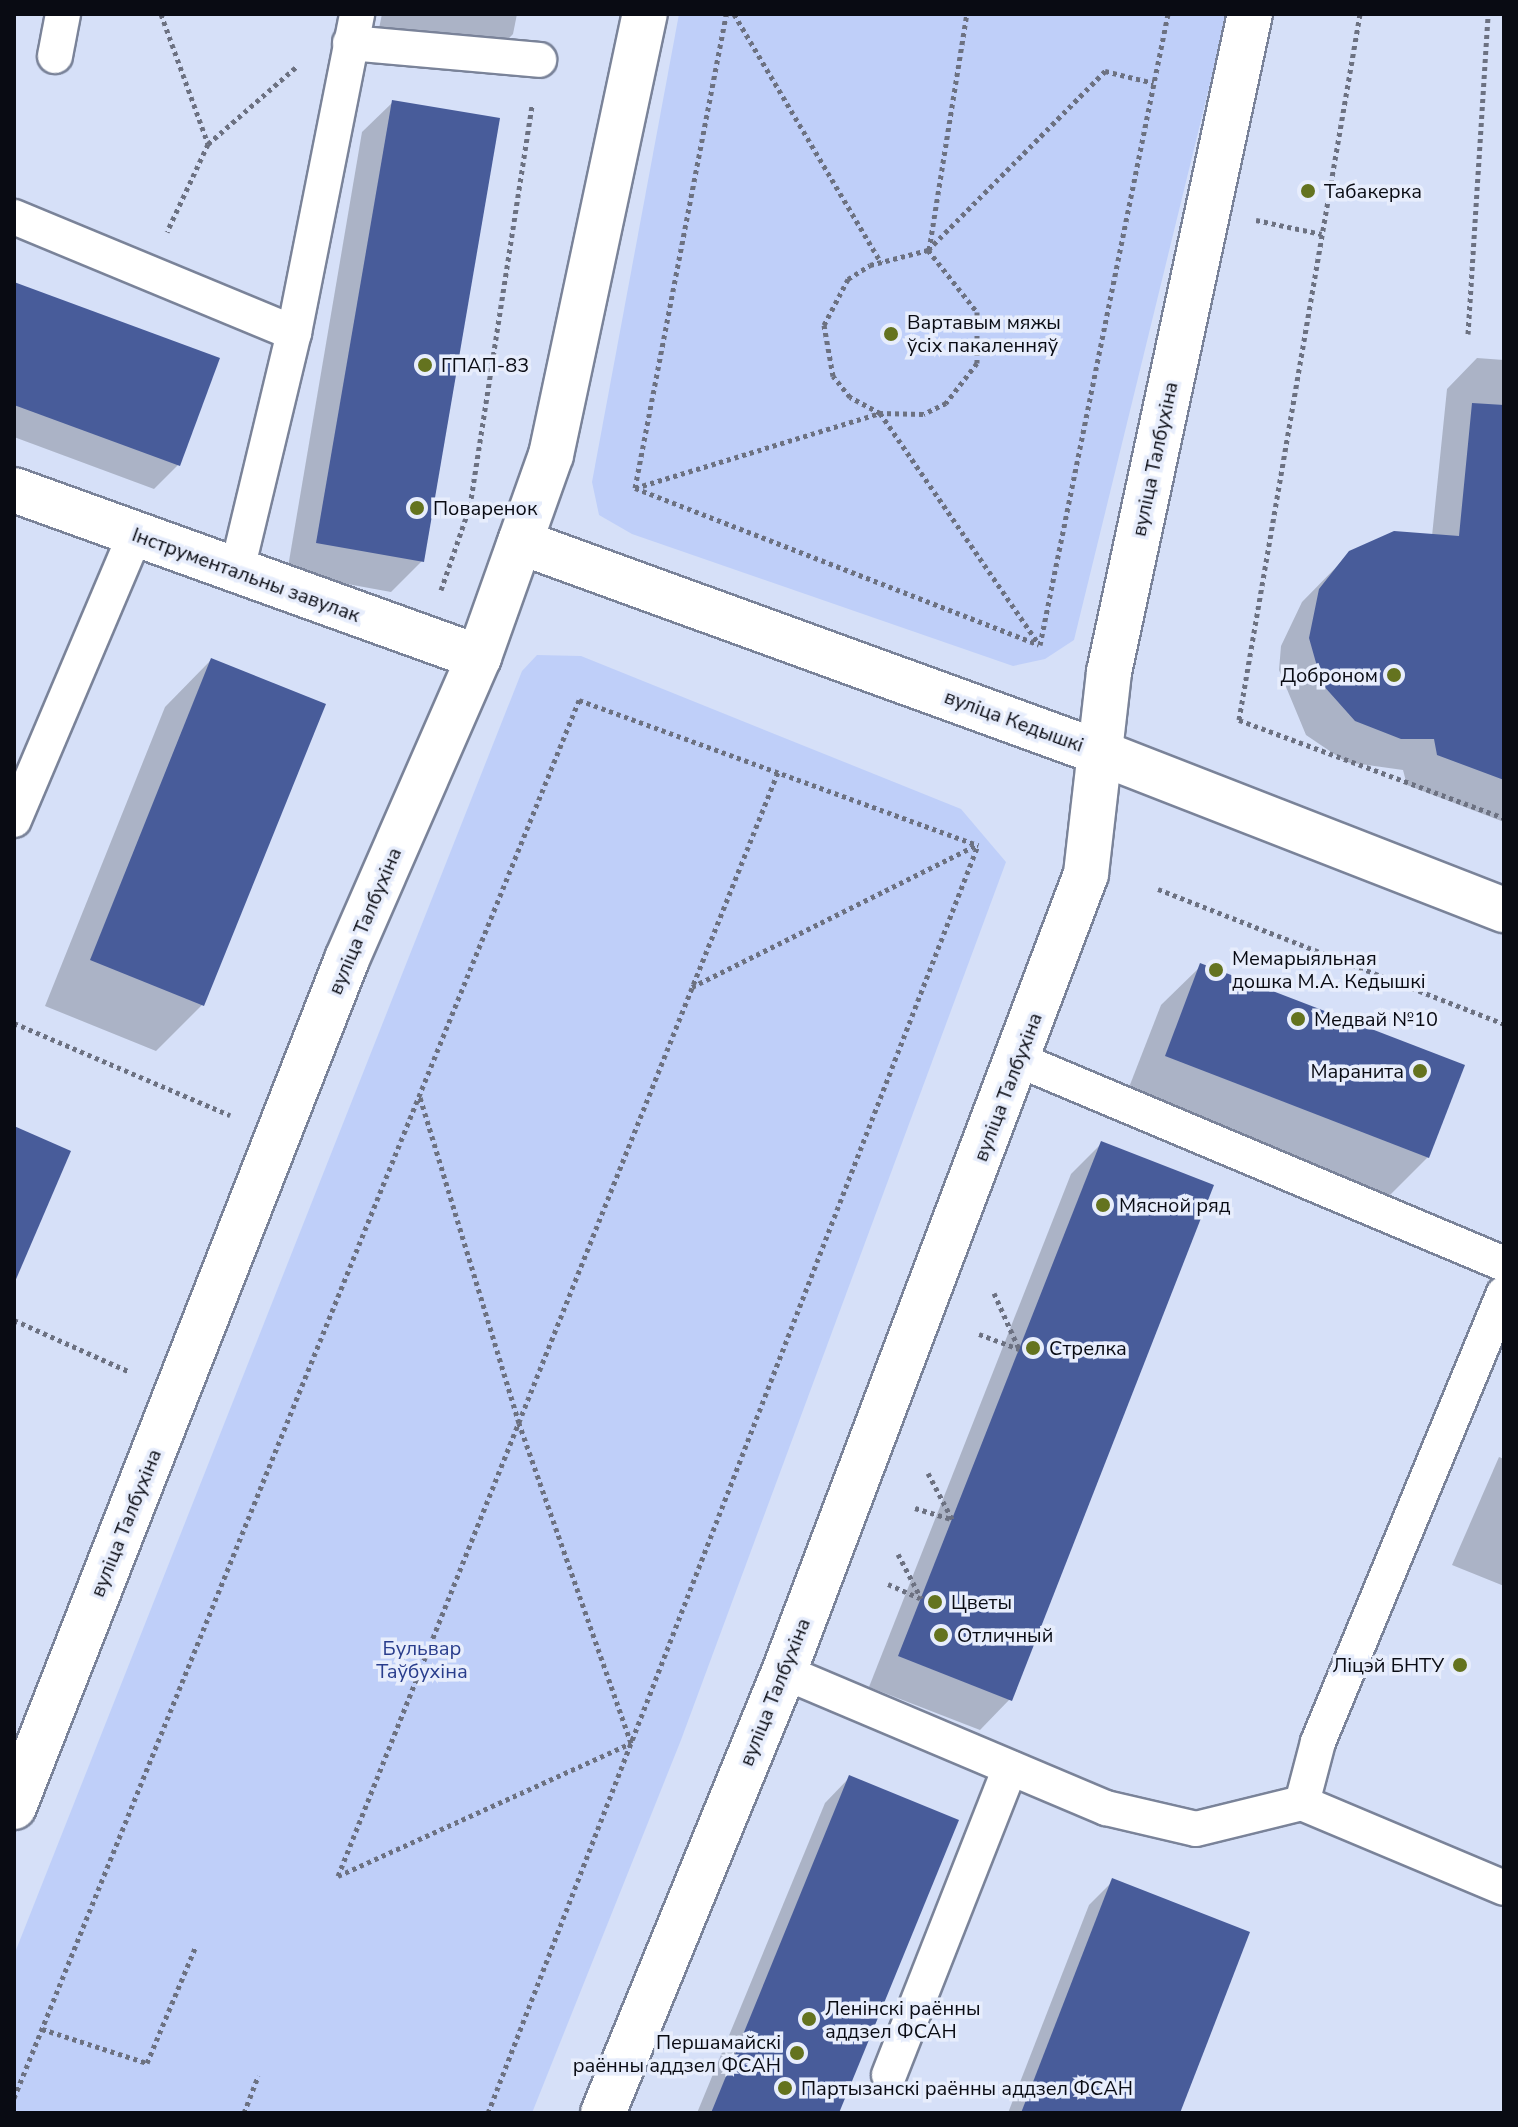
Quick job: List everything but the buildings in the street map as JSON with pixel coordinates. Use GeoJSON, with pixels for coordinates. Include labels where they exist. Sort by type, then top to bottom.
{"type":"FeatureCollection","features":[{"type":"Feature","properties":{"kind":"main road","name":"вуліца Талбухіна"},"geometry":{"type":"LineString","coordinates":[[14,1807],[347,959],[479,657],[551,455],[645,14]]}},
{"type":"Feature","properties":{"kind":"main road","name":"вуліца Талбухіна"},"geometry":{"type":"LineString","coordinates":[[603,2113],[784,1672],[1019,1060],[1086,874],[1109,672],[1250,14]]}},
{"type":"Feature","properties":{"kind":"main road","name":"Інструментальны завулак"},"geometry":{"type":"LineString","coordinates":[[14,490],[236,574],[479,657]]}},
{"type":"Feature","properties":{"kind":"main road","name":"вуліца Кедышкі"},"geometry":{"type":"LineString","coordinates":[[520,542],[1101,753],[1504,910]]}},
{"type":"Feature","properties":{"kind":"lane"},"geometry":{"type":"LineString","coordinates":[[55,56],[63,14]]}},
{"type":"Feature","properties":{"kind":"lane"},"geometry":{"type":"LineString","coordinates":[[236,574],[294,333],[353,28],[539,60]]}},
{"type":"Feature","properties":{"kind":"lane"},"geometry":{"type":"LineString","coordinates":[[14,217],[294,333]]}},
{"type":"Feature","properties":{"kind":"lane"},"geometry":{"type":"LineString","coordinates":[[14,820],[135,535]]}},
{"type":"Feature","properties":{"kind":"lane"},"geometry":{"type":"LineString","coordinates":[[1019,1060],[1504,1264]]}},
{"type":"Feature","properties":{"kind":"lane"},"geometry":{"type":"LineString","coordinates":[[1302,1803],[1318,1742],[1504,1294]]}},
{"type":"Feature","properties":{"kind":"lane"},"geometry":{"type":"LineString","coordinates":[[784,1672],[1106,1808],[1196,1829],[1302,1803],[1504,1888]]}},
{"type":"Feature","properties":{"kind":"lane"},"geometry":{"type":"LineString","coordinates":[[889,2075],[1010,1768]]}},
{"type":"Feature","properties":{"kind":"path"},"geometry":{"type":"LineString","coordinates":[[161,14],[208,144]]}},
{"type":"Feature","properties":{"kind":"path"},"geometry":{"type":"LineString","coordinates":[[635,488],[726,14]]}},
{"type":"Feature","properties":{"kind":"path"},"geometry":{"type":"LineString","coordinates":[[734,14],[881,263]]}},
{"type":"Feature","properties":{"kind":"path"},"geometry":{"type":"LineString","coordinates":[[635,488],[880,413],[923,414],[946,403],[977,363],[977,312],[928,250],[967,14]]}},
{"type":"Feature","properties":{"kind":"path"},"geometry":{"type":"LineString","coordinates":[[1040,645],[1168,14]]}},
{"type":"Feature","properties":{"kind":"path"},"geometry":{"type":"LineString","coordinates":[[1360,14],[1239,720],[1504,818]]}},
{"type":"Feature","properties":{"kind":"path"},"geometry":{"type":"LineString","coordinates":[[1468,334],[1488,14]]}},
{"type":"Feature","properties":{"kind":"path"},"geometry":{"type":"LineString","coordinates":[[147,272],[208,144],[311,54]]}},
{"type":"Feature","properties":{"kind":"path"},"geometry":{"type":"LineString","coordinates":[[424,639],[470,506],[539,60]]}},
{"type":"Feature","properties":{"kind":"path"},"geometry":{"type":"LineString","coordinates":[[1040,645],[880,413],[850,397],[833,376],[824,325],[848,279],[881,263],[928,250],[1105,71],[1154,83]]}},
{"type":"Feature","properties":{"kind":"path"},"geometry":{"type":"LineString","coordinates":[[1208,210],[1322,234]]}},
{"type":"Feature","properties":{"kind":"path"},"geometry":{"type":"LineString","coordinates":[[635,488],[1040,645]]}},
{"type":"Feature","properties":{"kind":"path"},"geometry":{"type":"LineString","coordinates":[[14,2098],[579,700],[978,845]]}},
{"type":"Feature","properties":{"kind":"path"},"geometry":{"type":"LineString","coordinates":[[631,1743],[338,1876],[778,772]]}},
{"type":"Feature","properties":{"kind":"path"},"geometry":{"type":"LineString","coordinates":[[692,987],[978,845]]}},
{"type":"Feature","properties":{"kind":"path"},"geometry":{"type":"LineString","coordinates":[[488,2113],[978,845]]}},
{"type":"Feature","properties":{"kind":"path"},"geometry":{"type":"LineString","coordinates":[[1158,889],[1504,1024]]}},
{"type":"Feature","properties":{"kind":"path"},"geometry":{"type":"LineString","coordinates":[[14,1023],[239,1119]]}},
{"type":"Feature","properties":{"kind":"path"},"geometry":{"type":"LineString","coordinates":[[419,1096],[519,1423],[631,1743]]}},
{"type":"Feature","properties":{"kind":"path"},"geometry":{"type":"LineString","coordinates":[[979,1334],[1019,1349],[994,1293]]}},
{"type":"Feature","properties":{"kind":"path"},"geometry":{"type":"LineString","coordinates":[[14,1320],[141,1377]]}},
{"type":"Feature","properties":{"kind":"path"},"geometry":{"type":"LineString","coordinates":[[915,1508],[952,1519],[928,1473]]}},
{"type":"Feature","properties":{"kind":"path"},"geometry":{"type":"LineString","coordinates":[[888,1584],[921,1598],[898,1554]]}},
{"type":"Feature","properties":{"kind":"path"},"geometry":{"type":"LineString","coordinates":[[42,2029],[147,2063],[196,1946]]}},
{"type":"Feature","properties":{"kind":"path"},"geometry":{"type":"LineString","coordinates":[[705,2039],[736,2051]]}},
{"type":"Feature","properties":{"kind":"path"},"geometry":{"type":"LineString","coordinates":[[244,2113],[258,2076]]}},
{"type":"Feature","properties":{"kind":"green space"},"geometry":{"type":"Polygon","coordinates":[[[679,14],[1227,14],[1074,640],[1045,659],[1013,666],[632,534],[599,515],[592,482],[679,14]]]}},
{"type":"Feature","properties":{"kind":"green space","name":"Бульвар Таўбухіна"},"geometry":{"type":"Polygon","coordinates":[[[537,655],[581,656],[961,809],[1006,862],[681,1740],[532,2113],[14,2113],[14,1955],[522,671],[537,655]]]}},
{"type":"Feature","properties":{"kind":"place","name":"Табакерка"},"geometry":{"type":"Point","coordinates":[1308,191]}},
{"type":"Feature","properties":{"kind":"place","name":"Вартавым мяжы ўсіх пакаленняў"},"geometry":{"type":"Point","coordinates":[891,334]}},
{"type":"Feature","properties":{"kind":"place","name":"ГПАП-83"},"geometry":{"type":"Point","coordinates":[425,365]}},
{"type":"Feature","properties":{"kind":"place","name":"Поваренок"},"geometry":{"type":"Point","coordinates":[417,508]}},
{"type":"Feature","properties":{"kind":"place","name":"Доброном"},"geometry":{"type":"Point","coordinates":[1394,675]}},
{"type":"Feature","properties":{"kind":"place","name":"Мемарыяльная дошка М.А. Кедышкі"},"geometry":{"type":"Point","coordinates":[1216,970]}},
{"type":"Feature","properties":{"kind":"place","name":"Медвай №10"},"geometry":{"type":"Point","coordinates":[1298,1019]}},
{"type":"Feature","properties":{"kind":"place","name":"Маранита"},"geometry":{"type":"Point","coordinates":[1420,1071]}},
{"type":"Feature","properties":{"kind":"place","name":"Мясной ряд"},"geometry":{"type":"Point","coordinates":[1103,1205]}},
{"type":"Feature","properties":{"kind":"place","name":"Стрелка"},"geometry":{"type":"Point","coordinates":[1033,1348]}},
{"type":"Feature","properties":{"kind":"place","name":"Цветы"},"geometry":{"type":"Point","coordinates":[935,1602]}},
{"type":"Feature","properties":{"kind":"place","name":"Отличный"},"geometry":{"type":"Point","coordinates":[941,1635]}},
{"type":"Feature","properties":{"kind":"place","name":"Ліцэй БНТУ"},"geometry":{"type":"Point","coordinates":[1460,1665]}},
{"type":"Feature","properties":{"kind":"place","name":"Ленінскі раённы аддзел ФСАН"},"geometry":{"type":"Point","coordinates":[809,2019]}},
{"type":"Feature","properties":{"kind":"place","name":"Першамайскі раённы аддзел ФСАН"},"geometry":{"type":"Point","coordinates":[797,2053]}},
{"type":"Feature","properties":{"kind":"place","name":"Партызанскі раённы аддзел ФСАН"},"geometry":{"type":"Point","coordinates":[785,2088]}}]}
